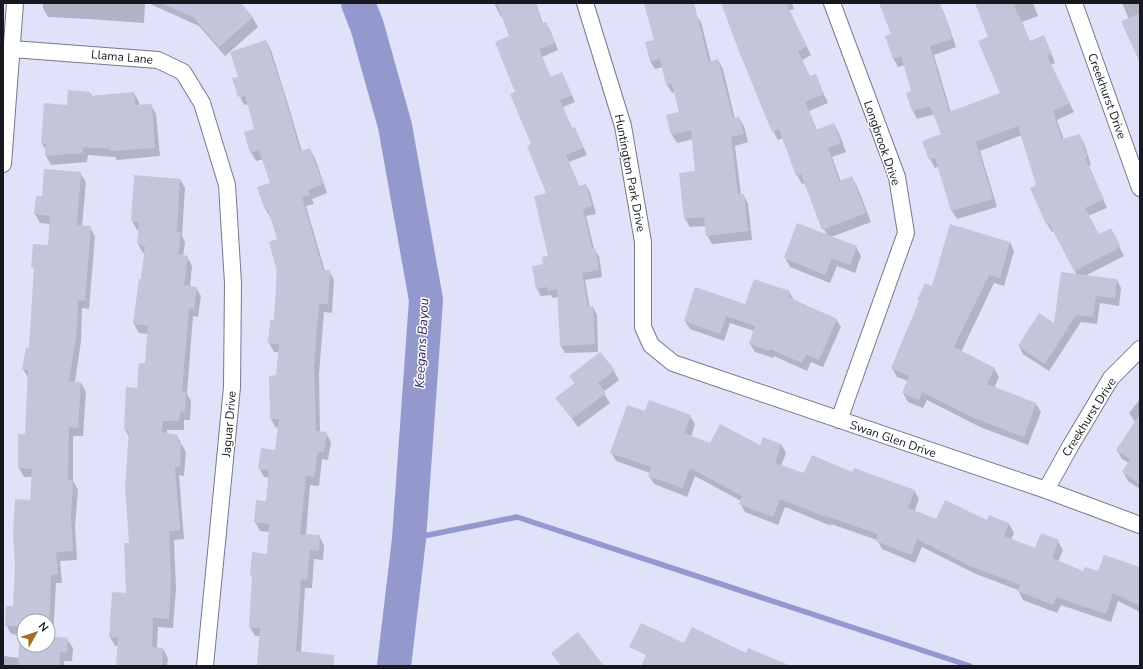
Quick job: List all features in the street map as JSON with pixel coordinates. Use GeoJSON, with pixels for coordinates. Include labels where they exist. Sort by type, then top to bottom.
{"type":"FeatureCollection","features":[{"type":"Feature","properties":{"kind":"street"},"geometry":{"type":"LineString","coordinates":[[3,164],[15,3]]}},
{"type":"Feature","properties":{"kind":"street","name":"Huntington Park Drive"},"geometry":{"type":"LineString","coordinates":[[585,3],[623,126],[643,242],[643,327],[651,345]]}},
{"type":"Feature","properties":{"kind":"street","name":"Longbrook Drive"},"geometry":{"type":"LineString","coordinates":[[832,3],[896,177],[906,232],[839,420]]}},
{"type":"Feature","properties":{"kind":"street","name":"Creekhurst Drive"},"geometry":{"type":"LineString","coordinates":[[1074,3],[1140,188]]}},
{"type":"Feature","properties":{"kind":"street","name":"Llama Lane"},"geometry":{"type":"LineString","coordinates":[[12,49],[158,60],[183,72],[202,103],[226,181]]}},
{"type":"Feature","properties":{"kind":"street","name":"Jaguar Drive"},"geometry":{"type":"LineString","coordinates":[[205,666],[232,387],[233,283],[226,181]]}},
{"type":"Feature","properties":{"kind":"street","name":"Swan Glen Drive"},"geometry":{"type":"LineString","coordinates":[[651,345],[673,363],[1046,490],[1140,525]]}},
{"type":"Feature","properties":{"kind":"street","name":"Creekhurst Drive"},"geometry":{"type":"LineString","coordinates":[[1046,490],[1111,378],[1140,349]]}},
{"type":"Feature","properties":{"kind":"building"},"geometry":{"type":"Polygon","coordinates":[[[161,3],[241,3],[253,17],[219,47],[193,17],[161,3]]]}},
{"type":"Feature","properties":{"kind":"building"},"geometry":{"type":"Polygon","coordinates":[[[497,3],[535,3],[542,23],[546,22],[555,43],[539,49],[550,77],[562,72],[572,95],[560,100],[572,128],[575,127],[583,148],[566,155],[579,186],[586,184],[592,206],[583,209],[592,248],[595,248],[599,270],[582,273],[588,307],[593,306],[595,344],[560,346],[557,289],[548,291],[547,287],[536,289],[532,266],[543,264],[542,257],[548,256],[534,196],[546,193],[527,146],[531,144],[510,94],[515,92],[495,42],[509,36],[497,3]]]}},
{"type":"Feature","properties":{"kind":"building"},"geometry":{"type":"Polygon","coordinates":[[[644,3],[694,3],[709,62],[718,59],[733,118],[739,117],[744,134],[731,137],[738,194],[744,194],[748,231],[706,236],[704,217],[684,219],[679,173],[695,171],[691,130],[671,135],[666,115],[679,112],[672,84],[666,85],[660,59],[650,61],[645,42],[654,40],[644,3]]]}},
{"type":"Feature","properties":{"kind":"building"},"geometry":{"type":"Polygon","coordinates":[[[721,3],[786,3],[807,46],[798,51],[810,76],[816,74],[824,94],[805,102],[816,130],[834,123],[841,143],[828,148],[839,181],[852,176],[866,213],[822,230],[801,174],[796,176],[779,129],[772,132],[721,3]]]}},
{"type":"Feature","properties":{"kind":"building"},"geometry":{"type":"Polygon","coordinates":[[[879,3],[940,3],[952,39],[930,46],[949,112],[1000,93],[978,41],[988,37],[975,3],[1013,3],[1030,41],[1044,35],[1052,54],[1047,56],[1070,103],[1053,111],[1062,139],[1080,134],[1087,157],[1085,158],[1104,199],[1085,208],[1099,234],[1111,228],[1121,247],[1074,271],[1049,223],[1046,224],[1030,188],[1036,185],[1018,126],[976,142],[993,199],[951,211],[935,158],[929,160],[922,141],[941,134],[930,106],[912,111],[906,93],[911,91],[901,56],[893,59],[885,36],[891,34],[879,3]]]}},
{"type":"Feature","properties":{"kind":"building"},"geometry":{"type":"Polygon","coordinates":[[[1140,13],[1140,63],[1121,21],[1140,13]]]}},
{"type":"Feature","properties":{"kind":"building"},"geometry":{"type":"Polygon","coordinates":[[[266,40],[284,94],[300,151],[310,148],[323,184],[308,190],[310,195],[302,197],[323,270],[330,270],[328,304],[319,304],[314,365],[316,431],[327,432],[324,452],[318,451],[314,477],[306,476],[300,534],[320,535],[319,551],[310,550],[307,580],[301,579],[296,651],[334,655],[334,666],[257,666],[260,628],[249,627],[252,552],[267,554],[269,524],[254,522],[256,500],[266,501],[269,470],[258,469],[261,448],[275,450],[279,419],[270,419],[269,376],[276,375],[279,344],[268,343],[270,320],[274,320],[277,272],[269,242],[277,239],[268,209],[265,210],[257,187],[270,183],[259,150],[250,153],[244,132],[254,129],[245,95],[238,97],[232,78],[238,77],[230,52],[266,40]]]}},
{"type":"Feature","properties":{"kind":"building"},"geometry":{"type":"Polygon","coordinates":[[[68,90],[90,92],[90,96],[134,92],[135,105],[152,104],[155,148],[110,151],[110,149],[83,147],[83,153],[45,156],[46,144],[41,144],[44,103],[67,105],[68,90]]]}},
{"type":"Feature","properties":{"kind":"building"},"geometry":{"type":"Polygon","coordinates":[[[44,169],[81,172],[77,225],[91,226],[85,301],[78,300],[77,331],[69,381],[81,382],[78,428],[69,427],[68,480],[73,481],[71,516],[73,551],[56,552],[58,574],[51,575],[50,613],[16,613],[16,626],[5,626],[6,606],[13,606],[15,566],[13,534],[15,499],[30,500],[32,469],[18,468],[18,434],[25,434],[28,370],[22,370],[26,347],[29,348],[34,267],[31,267],[33,244],[48,245],[50,216],[34,214],[36,196],[42,196],[44,169]]]}},
{"type":"Feature","properties":{"kind":"building"},"geometry":{"type":"Polygon","coordinates":[[[134,175],[180,179],[177,232],[181,232],[178,254],[188,256],[184,285],[197,287],[194,309],[189,308],[182,391],[186,392],[185,412],[180,411],[179,421],[163,421],[162,432],[178,435],[178,442],[181,442],[180,467],[175,467],[180,530],[169,531],[171,580],[169,619],[153,618],[152,647],[163,648],[162,666],[116,666],[118,638],[109,637],[112,592],[126,593],[124,543],[129,543],[125,487],[129,431],[124,430],[126,387],[137,388],[139,363],[145,363],[148,326],[133,324],[145,246],[137,244],[139,222],[131,221],[134,175]]]}},
{"type":"Feature","properties":{"kind":"building"},"geometry":{"type":"Polygon","coordinates":[[[797,223],[857,246],[850,265],[832,258],[825,275],[784,258],[797,223]]]}},
{"type":"Feature","properties":{"kind":"building"},"geometry":{"type":"Polygon","coordinates":[[[950,224],[1010,242],[1000,278],[989,275],[954,347],[995,368],[987,384],[1036,403],[1024,437],[974,418],[922,392],[919,400],[902,393],[909,376],[891,368],[925,283],[932,286],[950,224]]]}},
{"type":"Feature","properties":{"kind":"building"},"geometry":{"type":"Polygon","coordinates":[[[1061,272],[1117,279],[1115,298],[1096,296],[1093,317],[1076,315],[1045,364],[1018,346],[1039,313],[1054,323],[1061,272]]]}},
{"type":"Feature","properties":{"kind":"building"},"geometry":{"type":"Polygon","coordinates":[[[754,279],[790,291],[788,297],[837,319],[819,360],[806,354],[802,363],[770,349],[769,351],[749,344],[755,326],[726,316],[720,334],[684,321],[695,287],[745,304],[754,279]]]}},
{"type":"Feature","properties":{"kind":"building"},"geometry":{"type":"Polygon","coordinates":[[[600,352],[615,370],[598,383],[606,393],[572,419],[555,398],[575,383],[569,376],[600,352]]]}},
{"type":"Feature","properties":{"kind":"building"},"geometry":{"type":"Polygon","coordinates":[[[649,400],[691,415],[684,433],[710,443],[720,424],[760,445],[763,437],[781,444],[775,463],[804,473],[812,455],[852,472],[854,468],[915,490],[908,508],[936,519],[945,500],[987,520],[989,515],[1009,523],[1004,536],[1035,548],[1041,533],[1059,540],[1052,558],[1083,571],[1085,567],[1098,571],[1104,555],[1140,567],[1140,606],[1113,593],[1106,614],[1056,597],[1053,605],[1017,591],[1020,585],[970,566],[917,539],[911,555],[876,541],[878,534],[826,517],[780,499],[773,517],[739,504],[742,496],[690,468],[682,488],[648,476],[651,467],[610,453],[627,405],[645,411],[649,400]]]}},
{"type":"Feature","properties":{"kind":"building"},"geometry":{"type":"Polygon","coordinates":[[[1140,414],[1140,484],[1122,472],[1130,459],[1116,450],[1140,414]]]}},
{"type":"Feature","properties":{"kind":"building"},"geometry":{"type":"Polygon","coordinates":[[[641,623],[684,643],[692,627],[746,653],[748,648],[791,666],[641,666],[646,655],[629,647],[641,623]]]}},
{"type":"Feature","properties":{"kind":"building"},"geometry":{"type":"Polygon","coordinates":[[[578,632],[604,666],[561,666],[551,653],[578,632]]]}},
{"type":"Feature","properties":{"kind":"building"},"geometry":{"type":"Polygon","coordinates":[[[56,637],[68,638],[67,653],[60,652],[59,666],[18,666],[19,653],[56,653],[56,637]]]}},
{"type":"Feature","properties":{"kind":"waterway","name":"Keegans Bayou"},"geometry":{"type":"LineString","coordinates":[[358,3],[367,26],[395,126],[426,300],[409,539],[394,666]]}},
{"type":"Feature","properties":{"kind":"waterway"},"geometry":{"type":"LineString","coordinates":[[409,539],[517,517],[970,666]]}}]}
